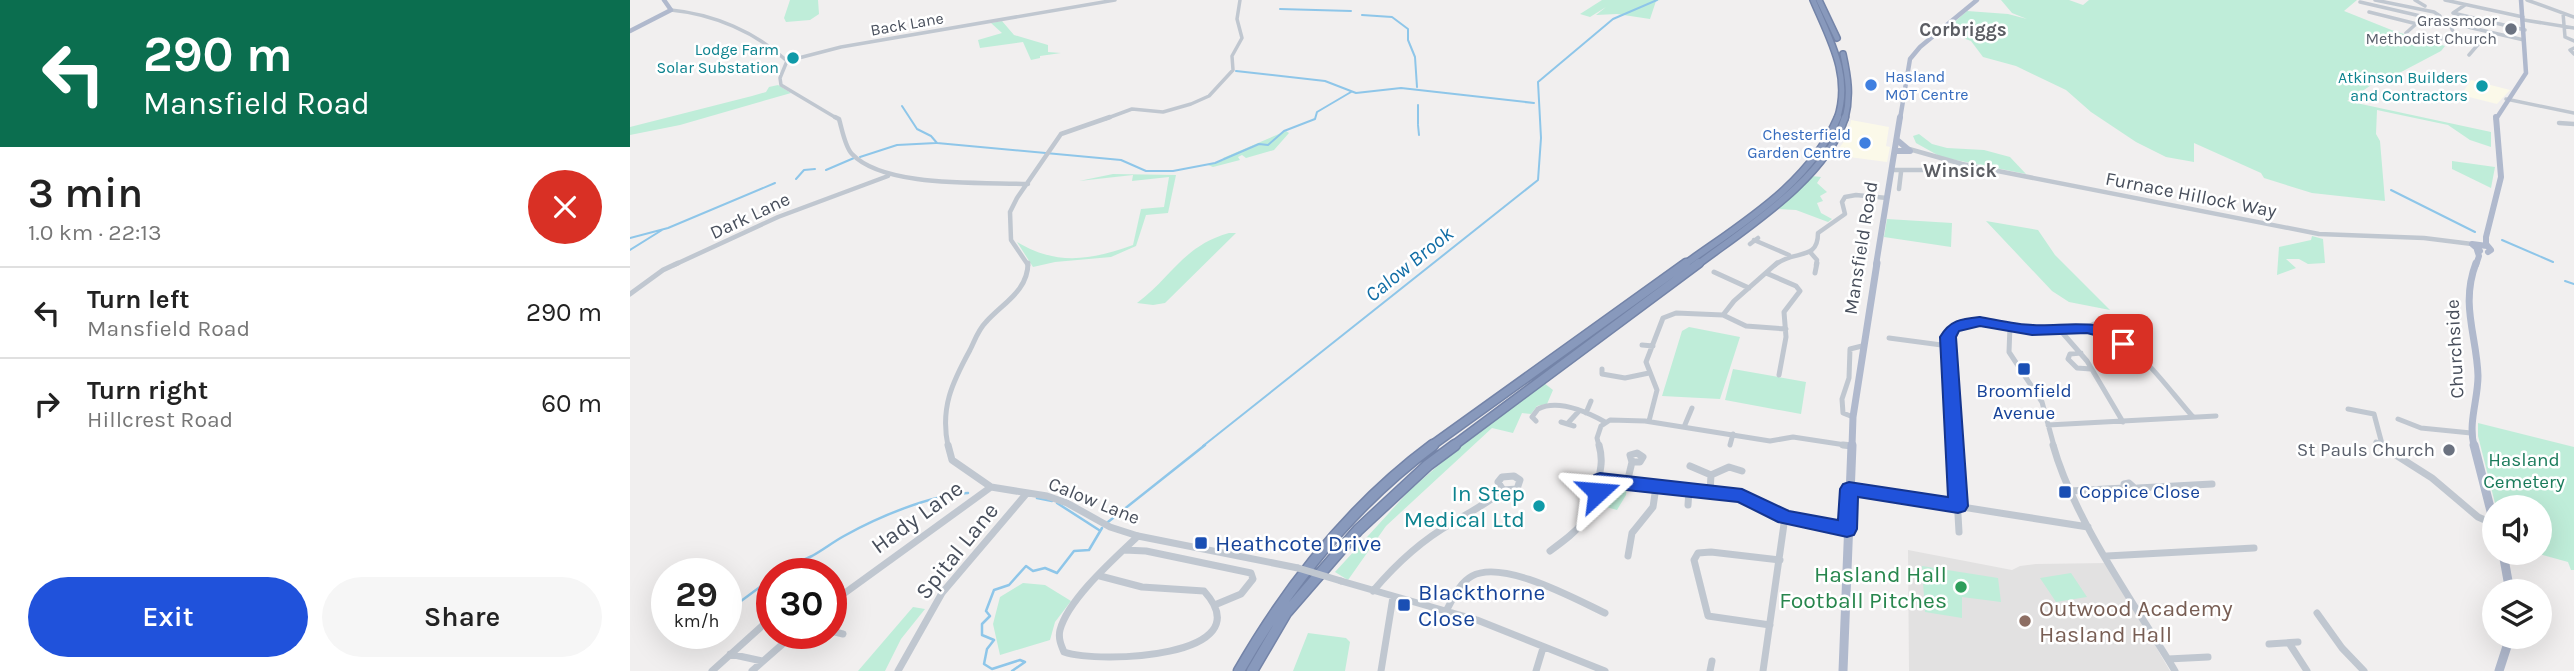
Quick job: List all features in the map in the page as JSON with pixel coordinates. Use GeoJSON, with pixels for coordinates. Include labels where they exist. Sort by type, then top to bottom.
{"type":"FeatureCollection","features":[{"type":"Feature","properties":{"kind":"highway"},"geometry":{"type":"LineString","coordinates":[[1239,671],[1280,606],[1322,550],[1381,489],[1418,457],[1562,355],[1754,212],[1796,178],[1816,156],[1839,116],[1844,89],[1841,62],[1813,0]]}},
{"type":"Feature","properties":{"kind":"highway"},"geometry":{"type":"LineString","coordinates":[[1252,671],[1286,613],[1358,530],[1429,465],[1762,216],[1804,180],[1830,151],[1848,115],[1851,84],[1841,46],[1819,0]]}},
{"type":"Feature","properties":{"kind":"main road"},"geometry":{"type":"LineString","coordinates":[[630,31],[671,10],[664,0]]}},
{"type":"Feature","properties":{"kind":"main road","name":"Mansfield Road"},"geometry":{"type":"LineString","coordinates":[[1843,671],[1853,417],[1862,346],[1897,152],[1910,59],[1920,47],[1977,0]]}},
{"type":"Feature","properties":{"kind":"main road"},"geometry":{"type":"LineString","coordinates":[[2488,249],[2486,237],[2501,177],[2496,116],[2526,74],[2521,0]]}},
{"type":"Feature","properties":{"kind":"main road"},"geometry":{"type":"LineString","coordinates":[[1897,141],[1907,151]]}},
{"type":"Feature","properties":{"kind":"main road"},"geometry":{"type":"LineString","coordinates":[[1897,152],[1907,151]]}},
{"type":"Feature","properties":{"kind":"main road"},"geometry":{"type":"LineString","coordinates":[[2476,248],[2486,237]]}},
{"type":"Feature","properties":{"kind":"main road"},"geometry":{"type":"LineString","coordinates":[[2476,248],[2488,249]]}},
{"type":"Feature","properties":{"kind":"main road"},"geometry":{"type":"LineString","coordinates":[[2476,248],[2488,249]]}},
{"type":"Feature","properties":{"kind":"main road","name":"Churchside"},"geometry":{"type":"LineString","coordinates":[[2476,248],[2471,277],[2469,322],[2478,376],[2471,433],[2487,495]]}},
{"type":"Feature","properties":{"kind":"main road"},"geometry":{"type":"LineString","coordinates":[[2499,671],[2506,649]]}},
{"type":"Feature","properties":{"kind":"street","name":"Back Lane"},"geometry":{"type":"LineString","coordinates":[[787,61],[841,47],[1115,0]]}},
{"type":"Feature","properties":{"kind":"street"},"geometry":{"type":"LineString","coordinates":[[1014,184],[1022,190],[1048,155],[1053,143],[1069,130],[1132,109],[1163,112],[1209,96],[1233,70],[1232,56],[1242,38],[1237,19],[1240,0]]}},
{"type":"Feature","properties":{"kind":"street"},"geometry":{"type":"LineString","coordinates":[[2375,0],[2432,10],[2440,16],[2435,20]]}},
{"type":"Feature","properties":{"kind":"street"},"geometry":{"type":"LineString","coordinates":[[2414,0],[2425,6]]}},
{"type":"Feature","properties":{"kind":"street"},"geometry":{"type":"LineString","coordinates":[[2445,0],[2574,28]]}},
{"type":"Feature","properties":{"kind":"street"},"geometry":{"type":"LineString","coordinates":[[2527,0],[2574,18]]}},
{"type":"Feature","properties":{"kind":"street"},"geometry":{"type":"LineString","coordinates":[[2361,2],[2524,40]]}},
{"type":"Feature","properties":{"kind":"street"},"geometry":{"type":"LineString","coordinates":[[2465,5],[2453,13],[2525,30]]}},
{"type":"Feature","properties":{"kind":"street"},"geometry":{"type":"LineString","coordinates":[[671,10],[741,29],[781,54],[787,61],[780,78],[781,85],[839,120],[844,143],[850,153],[877,172],[888,176],[1028,184]]}},
{"type":"Feature","properties":{"kind":"street"},"geometry":{"type":"LineString","coordinates":[[2369,12],[2417,24]]}},
{"type":"Feature","properties":{"kind":"street"},"geometry":{"type":"LineString","coordinates":[[2563,13],[2566,37],[2574,41]]}},
{"type":"Feature","properties":{"kind":"street"},"geometry":{"type":"LineString","coordinates":[[2406,33],[2424,17]]}},
{"type":"Feature","properties":{"kind":"street"},"geometry":{"type":"LineString","coordinates":[[2454,34],[2451,27],[2456,25]]}},
{"type":"Feature","properties":{"kind":"street"},"geometry":{"type":"LineString","coordinates":[[2441,39],[2454,34],[2480,41],[2469,55]]}},
{"type":"Feature","properties":{"kind":"street"},"geometry":{"type":"LineString","coordinates":[[2574,48],[2571,50],[2574,54]]}},
{"type":"Feature","properties":{"kind":"street"},"geometry":{"type":"LineString","coordinates":[[2506,99],[2574,113],[2574,124],[2559,123]]}},
{"type":"Feature","properties":{"kind":"street","name":"Furnace Hillock Way"},"geometry":{"type":"LineString","coordinates":[[1907,151],[2319,234],[2424,238],[2476,248]]}},
{"type":"Feature","properties":{"kind":"street"},"geometry":{"type":"LineString","coordinates":[[1892,170],[1930,170]]}},
{"type":"Feature","properties":{"kind":"street"},"geometry":{"type":"LineString","coordinates":[[1899,189],[1901,172]]}},
{"type":"Feature","properties":{"kind":"street","name":"Dark Lane"},"geometry":{"type":"LineString","coordinates":[[630,294],[663,270],[778,217],[888,176]]}},
{"type":"Feature","properties":{"kind":"street","name":"Calow Lane"},"geometry":{"type":"LineString","coordinates":[[1022,190],[1010,212],[1009,234],[1028,262],[1026,280],[982,327],[949,384],[945,406],[946,439],[952,460],[990,487],[1067,503],[1111,527],[1138,536],[1298,568],[1477,620],[1600,670]]}},
{"type":"Feature","properties":{"kind":"street"},"geometry":{"type":"LineString","coordinates":[[1723,316],[1749,288],[1789,255],[1810,252],[1818,245],[1818,233],[1821,229],[1845,214],[1842,202],[1845,197],[1856,195],[1887,198]]}},
{"type":"Feature","properties":{"kind":"street"},"geometry":{"type":"LineString","coordinates":[[1754,241],[1789,255]]}},
{"type":"Feature","properties":{"kind":"street"},"geometry":{"type":"LineString","coordinates":[[1810,252],[1817,260],[1815,273]]}},
{"type":"Feature","properties":{"kind":"street"},"geometry":{"type":"LineString","coordinates":[[1714,272],[1749,288]]}},
{"type":"Feature","properties":{"kind":"street"},"geometry":{"type":"LineString","coordinates":[[1766,273],[1799,289],[1798,294],[1785,308],[1786,329],[1780,375]]}},
{"type":"Feature","properties":{"kind":"street"},"geometry":{"type":"LineString","coordinates":[[1649,421],[1657,390],[1646,362],[1668,314],[1723,316],[1746,326],[1786,329]]}},
{"type":"Feature","properties":{"kind":"street"},"geometry":{"type":"LineString","coordinates":[[1959,532],[1949,346],[1950,332],[1964,323],[1988,322],[2032,330],[2087,328],[2115,337],[2193,417]]}},
{"type":"Feature","properties":{"kind":"street"},"geometry":{"type":"LineString","coordinates":[[2010,326],[2010,352],[2042,402],[2060,469],[2070,491],[2175,671]]}},
{"type":"Feature","properties":{"kind":"street"},"geometry":{"type":"LineString","coordinates":[[2060,330],[2081,352],[2123,422]]}},
{"type":"Feature","properties":{"kind":"street"},"geometry":{"type":"LineString","coordinates":[[1889,338],[1949,346]]}},
{"type":"Feature","properties":{"kind":"street"},"geometry":{"type":"LineString","coordinates":[[1642,345],[1653,346]]}},
{"type":"Feature","properties":{"kind":"street"},"geometry":{"type":"LineString","coordinates":[[2081,352],[2070,354],[2068,359],[2077,368],[2091,369]]}},
{"type":"Feature","properties":{"kind":"street"},"geometry":{"type":"LineString","coordinates":[[1600,373],[1625,378],[1649,373]]}},
{"type":"Feature","properties":{"kind":"street"},"geometry":{"type":"LineString","coordinates":[[1568,424],[1591,405],[1591,401]]}},
{"type":"Feature","properties":{"kind":"street"},"geometry":{"type":"LineString","coordinates":[[1532,419],[1539,408],[1545,406],[1582,412],[1605,422]]}},
{"type":"Feature","properties":{"kind":"street"},"geometry":{"type":"LineString","coordinates":[[1684,427],[1692,408]]}},
{"type":"Feature","properties":{"kind":"street"},"geometry":{"type":"LineString","coordinates":[[2348,409],[2374,414],[2384,446]]}},
{"type":"Feature","properties":{"kind":"street"},"geometry":{"type":"LineString","coordinates":[[2048,425],[2216,415]]}},
{"type":"Feature","properties":{"kind":"street"},"geometry":{"type":"LineString","coordinates":[[1550,551],[1560,547],[1589,516],[1603,460],[1597,438],[1605,422],[1616,418],[1770,441],[1793,436],[1852,446]]}},
{"type":"Feature","properties":{"kind":"street"},"geometry":{"type":"LineString","coordinates":[[2398,419],[2421,428],[2471,433]]}},
{"type":"Feature","properties":{"kind":"street"},"geometry":{"type":"LineString","coordinates":[[1730,445],[1733,434]]}},
{"type":"Feature","properties":{"kind":"street"},"geometry":{"type":"LineString","coordinates":[[2376,442],[2431,478],[2482,518]]}},
{"type":"Feature","properties":{"kind":"street"},"geometry":{"type":"LineString","coordinates":[[1627,483],[1632,462]]}},
{"type":"Feature","properties":{"kind":"street"},"geometry":{"type":"LineString","coordinates":[[1690,466],[1711,475],[1729,467],[1742,471]]}},
{"type":"Feature","properties":{"kind":"street"},"geometry":{"type":"LineString","coordinates":[[1710,492],[1711,475]]}},
{"type":"Feature","properties":{"kind":"street"},"geometry":{"type":"LineString","coordinates":[[1600,480],[1742,496],[1785,517],[1847,529]]}},
{"type":"Feature","properties":{"kind":"street"},"geometry":{"type":"LineString","coordinates":[[2070,491],[2124,488],[2134,493],[2138,488],[2212,484]]}},
{"type":"Feature","properties":{"kind":"street","name":"Hady Lane"},"geometry":{"type":"LineString","coordinates":[[847,591],[990,487]]}},
{"type":"Feature","properties":{"kind":"street"},"geometry":{"type":"LineString","coordinates":[[1628,556],[1625,547],[1632,533],[1653,507],[1656,487]]}},
{"type":"Feature","properties":{"kind":"street"},"geometry":{"type":"LineString","coordinates":[[1849,489],[2089,527]]}},
{"type":"Feature","properties":{"kind":"street"},"geometry":{"type":"LineString","coordinates":[[1688,505],[1689,490]]}},
{"type":"Feature","properties":{"kind":"street"},"geometry":{"type":"LineString","coordinates":[[1373,591],[1411,552],[1503,491]]}},
{"type":"Feature","properties":{"kind":"street","name":"Spital Lane"},"geometry":{"type":"LineString","coordinates":[[898,671],[942,593],[1027,493]]}},
{"type":"Feature","properties":{"kind":"street"},"geometry":{"type":"LineString","coordinates":[[1763,671],[1785,517]]}},
{"type":"Feature","properties":{"kind":"street"},"geometry":{"type":"LineString","coordinates":[[1100,576],[1142,587],[1204,591],[1217,604],[1218,615],[1214,628],[1201,640],[1182,650],[1108,658],[1075,657],[1064,652],[1059,633],[1064,620],[1100,576],[1138,536]]}},
{"type":"Feature","properties":{"kind":"street"},"geometry":{"type":"LineString","coordinates":[[2107,556],[2253,548]]}},
{"type":"Feature","properties":{"kind":"street","name":"Calow Lane"},"geometry":{"type":"LineString","coordinates":[[1123,550],[1146,551],[1251,573],[1253,579],[1247,589],[1217,604]]}},
{"type":"Feature","properties":{"kind":"street"},"geometry":{"type":"LineString","coordinates":[[1770,625],[1708,616],[1694,561],[1702,552],[1780,559]]}},
{"type":"Feature","properties":{"kind":"street"},"geometry":{"type":"LineString","coordinates":[[1446,611],[1469,577],[1487,570],[1518,577],[1598,607],[1605,613]]}},
{"type":"Feature","properties":{"kind":"street"},"geometry":{"type":"LineString","coordinates":[[1381,671],[1393,597]]}},
{"type":"Feature","properties":{"kind":"street"},"geometry":{"type":"LineString","coordinates":[[2318,613],[2327,622],[2342,648],[2364,671]]}},
{"type":"Feature","properties":{"kind":"street"},"geometry":{"type":"LineString","coordinates":[[712,671],[756,631]]}},
{"type":"Feature","properties":{"kind":"street"},"geometry":{"type":"LineString","coordinates":[[2289,642],[2307,671]]}},
{"type":"Feature","properties":{"kind":"street"},"geometry":{"type":"LineString","coordinates":[[2269,644],[2298,642]]}},
{"type":"Feature","properties":{"kind":"street"},"geometry":{"type":"LineString","coordinates":[[1536,671],[1543,648]]}},
{"type":"Feature","properties":{"kind":"street"},"geometry":{"type":"LineString","coordinates":[[752,671],[776,649]]}},
{"type":"Feature","properties":{"kind":"street"},"geometry":{"type":"LineString","coordinates":[[730,654],[762,661]]}},
{"type":"Feature","properties":{"kind":"street"},"geometry":{"type":"LineString","coordinates":[[2168,659],[2208,657]]}},
{"type":"Feature","properties":{"kind":"street"},"geometry":{"type":"LineString","coordinates":[[1710,671],[1712,661]]}},
{"type":"Feature","properties":{"kind":"shaded area"},"geometry":{"type":"Polygon","coordinates":[[[2471,80],[2510,90],[2497,104],[2461,95],[2471,80]]]}},
{"type":"Feature","properties":{"kind":"shaded area","name":"Chesterfield Garden Centre"},"geometry":{"type":"Polygon","coordinates":[[[1851,120],[1889,127],[1886,146],[1890,147],[1887,162],[1834,155],[1848,136],[1851,120]]]}},
{"type":"Feature","properties":{"kind":"shaded area","name":"Outwood Academy Hasland Hall"},"geometry":{"type":"Polygon","coordinates":[[[1908,550],[2012,570],[2036,564],[2107,563],[2170,671],[1909,671],[1908,550]]]}},
{"type":"Feature","properties":{"kind":"green space"},"geometry":{"type":"Polygon","coordinates":[[[790,0],[818,0],[819,14],[810,20],[786,22],[784,18],[790,0]]]}},
{"type":"Feature","properties":{"kind":"green space"},"geometry":{"type":"Polygon","coordinates":[[[1602,0],[1660,0],[1656,1],[1650,19],[1617,14],[1596,15],[1606,7],[1590,17],[1580,14],[1602,0]]]}},
{"type":"Feature","properties":{"kind":"green space"},"geometry":{"type":"Polygon","coordinates":[[[2001,0],[2069,0],[2083,5],[2089,0],[2357,0],[2344,11],[2394,31],[2445,46],[2441,51],[2386,80],[2376,82],[2347,101],[2491,132],[2491,147],[2470,140],[2448,125],[2377,110],[2376,134],[2380,141],[2385,201],[2312,193],[2264,178],[2261,173],[2194,143],[2194,162],[2166,157],[2136,142],[2091,112],[2066,90],[2016,66],[1983,57],[1971,41],[1944,31],[1967,11],[2008,14],[2027,19],[2012,13],[2001,0]]]}},
{"type":"Feature","properties":{"kind":"green space"},"geometry":{"type":"Polygon","coordinates":[[[1002,21],[1014,35],[1048,45],[1048,52],[1061,53],[1031,60],[1023,42],[980,48],[978,40],[1002,33],[991,23],[1002,21]]]}},
{"type":"Feature","properties":{"kind":"green space"},"geometry":{"type":"Polygon","coordinates":[[[778,85],[791,93],[680,125],[630,135],[630,127],[752,96],[778,85]]]}},
{"type":"Feature","properties":{"kind":"green space"},"geometry":{"type":"Polygon","coordinates":[[[1286,131],[1289,133],[1274,150],[1246,158],[1242,155],[1238,157],[1240,160],[1213,167],[1208,165],[1224,160],[1223,158],[1286,131]]]}},
{"type":"Feature","properties":{"kind":"green space"},"geometry":{"type":"Polygon","coordinates":[[[1919,134],[1932,144],[1947,148],[1984,150],[2010,157],[2026,174],[1941,157],[1916,143],[1913,136],[1919,134]]]}},
{"type":"Feature","properties":{"kind":"green space"},"geometry":{"type":"Polygon","coordinates":[[[2452,161],[2495,167],[2491,188],[2452,169],[2452,161]]]}},
{"type":"Feature","properties":{"kind":"green space"},"geometry":{"type":"Polygon","coordinates":[[[1113,174],[1176,175],[1168,213],[1146,215],[1136,246],[1111,257],[1055,262],[1033,267],[1017,242],[1046,255],[1074,258],[1103,254],[1133,245],[1141,209],[1164,207],[1169,177],[1132,181],[1133,175],[1079,181],[1113,174]]]}},
{"type":"Feature","properties":{"kind":"green space"},"geometry":{"type":"Polygon","coordinates":[[[1812,176],[1821,177],[1817,183],[1827,192],[1820,196],[1823,201],[1817,203],[1821,213],[1832,219],[1828,222],[1796,210],[1778,209],[1812,176]]]}},
{"type":"Feature","properties":{"kind":"green space"},"geometry":{"type":"Polygon","coordinates":[[[1887,219],[1952,223],[1951,247],[1884,237],[1887,219]]]}},
{"type":"Feature","properties":{"kind":"green space"},"geometry":{"type":"Polygon","coordinates":[[[1986,221],[2038,230],[2055,255],[2110,310],[2069,302],[2052,291],[1986,221]]]}},
{"type":"Feature","properties":{"kind":"green space"},"geometry":{"type":"Polygon","coordinates":[[[1236,233],[1165,303],[1137,303],[1189,254],[1213,239],[1236,233]]]}},
{"type":"Feature","properties":{"kind":"green space"},"geometry":{"type":"Polygon","coordinates":[[[2312,236],[2323,239],[2325,263],[2308,264],[2299,259],[2286,259],[2296,268],[2277,275],[2279,247],[2311,240],[2312,236]]]}},
{"type":"Feature","properties":{"kind":"green space"},"geometry":{"type":"Polygon","coordinates":[[[1689,327],[1740,337],[1720,399],[1662,396],[1682,331],[1689,327]]]}},
{"type":"Feature","properties":{"kind":"green space"},"geometry":{"type":"Polygon","coordinates":[[[1733,369],[1806,382],[1801,414],[1725,400],[1733,369]]]}},
{"type":"Feature","properties":{"kind":"green space"},"geometry":{"type":"Polygon","coordinates":[[[1544,383],[1553,390],[1547,404],[1537,406],[1531,414],[1522,413],[1513,433],[1492,428],[1386,526],[1348,580],[1335,572],[1410,490],[1484,426],[1544,383]]]}},
{"type":"Feature","properties":{"kind":"green space","name":"Hasland Cemetery"},"geometry":{"type":"Polygon","coordinates":[[[2478,423],[2574,447],[2574,570],[2571,570],[2568,562],[2552,558],[2552,495],[2493,495],[2478,436],[2478,423]]]}},
{"type":"Feature","properties":{"kind":"green space"},"geometry":{"type":"Polygon","coordinates":[[[1611,485],[1627,486],[1626,495],[1617,510],[1599,505],[1604,489],[1611,485]]]}},
{"type":"Feature","properties":{"kind":"green space","name":"Hasland Hall Football Pitches"},"geometry":{"type":"Polygon","coordinates":[[[1922,566],[1998,578],[2001,602],[1962,597],[1962,618],[1925,612],[1922,566]]]}},
{"type":"Feature","properties":{"kind":"green space"},"geometry":{"type":"Polygon","coordinates":[[[2071,573],[2087,597],[2056,602],[2040,578],[2071,573]]]}},
{"type":"Feature","properties":{"kind":"green space"},"geometry":{"type":"Polygon","coordinates":[[[1023,583],[1045,585],[1071,601],[1055,622],[1050,640],[1000,655],[993,624],[1000,597],[1023,583]]]}},
{"type":"Feature","properties":{"kind":"green space"},"geometry":{"type":"Polygon","coordinates":[[[913,607],[925,609],[901,639],[885,671],[858,671],[913,607]]]}},
{"type":"Feature","properties":{"kind":"green space"},"geometry":{"type":"Polygon","coordinates":[[[1308,633],[1346,638],[1350,642],[1345,671],[1293,671],[1308,633]]]}},
{"type":"Feature","properties":{"kind":"waterway","name":"Calow Brook"},"geometry":{"type":"LineString","coordinates":[[1203,446],[1538,180],[1541,138],[1538,82],[1613,19],[1657,0]]}},
{"type":"Feature","properties":{"kind":"waterway"},"geometry":{"type":"LineString","coordinates":[[1280,9],[1351,11]]}},
{"type":"Feature","properties":{"kind":"waterway"},"geometry":{"type":"LineString","coordinates":[[1362,15],[1392,17],[1408,29],[1408,40],[1415,57],[1417,87]]}},
{"type":"Feature","properties":{"kind":"waterway"},"geometry":{"type":"LineString","coordinates":[[1236,71],[1325,81],[1356,93],[1401,88],[1534,103]]}},
{"type":"Feature","properties":{"kind":"waterway"},"geometry":{"type":"LineString","coordinates":[[902,106],[917,129],[931,136],[937,143],[1121,160],[1146,171],[1173,171],[1215,163],[1259,144],[1268,145],[1284,131],[1315,119],[1317,112],[1351,92]]}},
{"type":"Feature","properties":{"kind":"waterway"},"geometry":{"type":"LineString","coordinates":[[1418,105],[1418,124]]}},
{"type":"Feature","properties":{"kind":"waterway"},"geometry":{"type":"LineString","coordinates":[[1418,125],[1419,135]]}},
{"type":"Feature","properties":{"kind":"waterway"},"geometry":{"type":"LineString","coordinates":[[860,157],[897,145],[936,143]]}},
{"type":"Feature","properties":{"kind":"waterway"},"geometry":{"type":"LineString","coordinates":[[826,170],[854,158]]}},
{"type":"Feature","properties":{"kind":"waterway"},"geometry":{"type":"LineString","coordinates":[[796,179],[804,170],[815,169]]}},
{"type":"Feature","properties":{"kind":"waterway"},"geometry":{"type":"LineString","coordinates":[[630,238],[668,228],[775,183]]}},
{"type":"Feature","properties":{"kind":"waterway"},"geometry":{"type":"LineString","coordinates":[[2391,190],[2475,232]]}},
{"type":"Feature","properties":{"kind":"waterway"},"geometry":{"type":"LineString","coordinates":[[630,250],[662,230]]}},
{"type":"Feature","properties":{"kind":"waterway"},"geometry":{"type":"LineString","coordinates":[[2502,240],[2553,262]]}},
{"type":"Feature","properties":{"kind":"waterway"},"geometry":{"type":"LineString","coordinates":[[2565,281],[2574,284]]}},
{"type":"Feature","properties":{"kind":"waterway","name":"Calow Brook"},"geometry":{"type":"LineString","coordinates":[[1108,522],[1205,445]]}},
{"type":"Feature","properties":{"kind":"waterway"},"geometry":{"type":"LineString","coordinates":[[807,558],[844,536],[888,515],[921,502],[968,493]]}},
{"type":"Feature","properties":{"kind":"waterway"},"geometry":{"type":"LineString","coordinates":[[1037,498],[1052,501]]}},
{"type":"Feature","properties":{"kind":"waterway"},"geometry":{"type":"LineString","coordinates":[[1057,503],[1099,530]]}},
{"type":"Feature","properties":{"kind":"waterway"},"geometry":{"type":"LineString","coordinates":[[1012,671],[1025,662],[1020,660],[992,669],[984,664],[987,649],[994,640],[982,635],[982,624],[990,616],[986,611],[994,590],[1009,585],[1026,566],[1033,571],[1045,568],[1057,573],[1074,551],[1089,550],[1102,528]]}},
{"type":"Feature","properties":{"kind":"waterway"},"geometry":{"type":"LineString","coordinates":[[742,600],[756,590]]}},
{"type":"Feature","properties":{"kind":"place","name":"Grassmoor Methodist Church"},"geometry":{"type":"Point","coordinates":[2511,29]}},
{"type":"Feature","properties":{"kind":"place","name":"Lodge Farm Solar Substation"},"geometry":{"type":"Point","coordinates":[793,58]}},
{"type":"Feature","properties":{"kind":"place","name":"Hasland MOT Centre"},"geometry":{"type":"Point","coordinates":[1871,85]}},
{"type":"Feature","properties":{"kind":"place","name":"Atkinson Builders and Contractors"},"geometry":{"type":"Point","coordinates":[2482,86]}},
{"type":"Feature","properties":{"kind":"place","name":"Chesterfield Garden Centre"},"geometry":{"type":"Point","coordinates":[1865,143]}},
{"type":"Feature","properties":{"kind":"place","name":"Broomfield Avenue"},"geometry":{"type":"Point","coordinates":[2024,369]}},
{"type":"Feature","properties":{"kind":"place","name":"St Pauls Church"},"geometry":{"type":"Point","coordinates":[2449,450]}},
{"type":"Feature","properties":{"kind":"place","name":"Coppice Close"},"geometry":{"type":"Point","coordinates":[2065,492]}},
{"type":"Feature","properties":{"kind":"place","name":"In Step Medical Ltd"},"geometry":{"type":"Point","coordinates":[1539,506]}},
{"type":"Feature","properties":{"kind":"place","name":"Heathcote Drive"},"geometry":{"type":"Point","coordinates":[1201,543]}},
{"type":"Feature","properties":{"kind":"place","name":"Hasland Hall Football Pitches"},"geometry":{"type":"Point","coordinates":[1961,587]}},
{"type":"Feature","properties":{"kind":"place","name":"Blackthorne Close"},"geometry":{"type":"Point","coordinates":[1404,605]}},
{"type":"Feature","properties":{"kind":"place","name":"Outwood Academy Hasland Hall"},"geometry":{"type":"Point","coordinates":[2025,621]}},
{"type":"Feature","properties":{"kind":"district","name":"Corbriggs"},"geometry":{"type":"Point","coordinates":[1963,30]}},
{"type":"Feature","properties":{"kind":"district","name":"Winsick"},"geometry":{"type":"Point","coordinates":[1960,171]}},
{"type":"Feature","properties":{"kind":"route"},"geometry":{"type":"LineString","coordinates":[[1598,492],[1600,480],[1742,496],[1785,517],[1847,529],[1849,489],[1958,506],[1948,337],[1953,328],[1972,321],[2047,331],[2087,328],[2115,337],[2123,344]]}}]}
